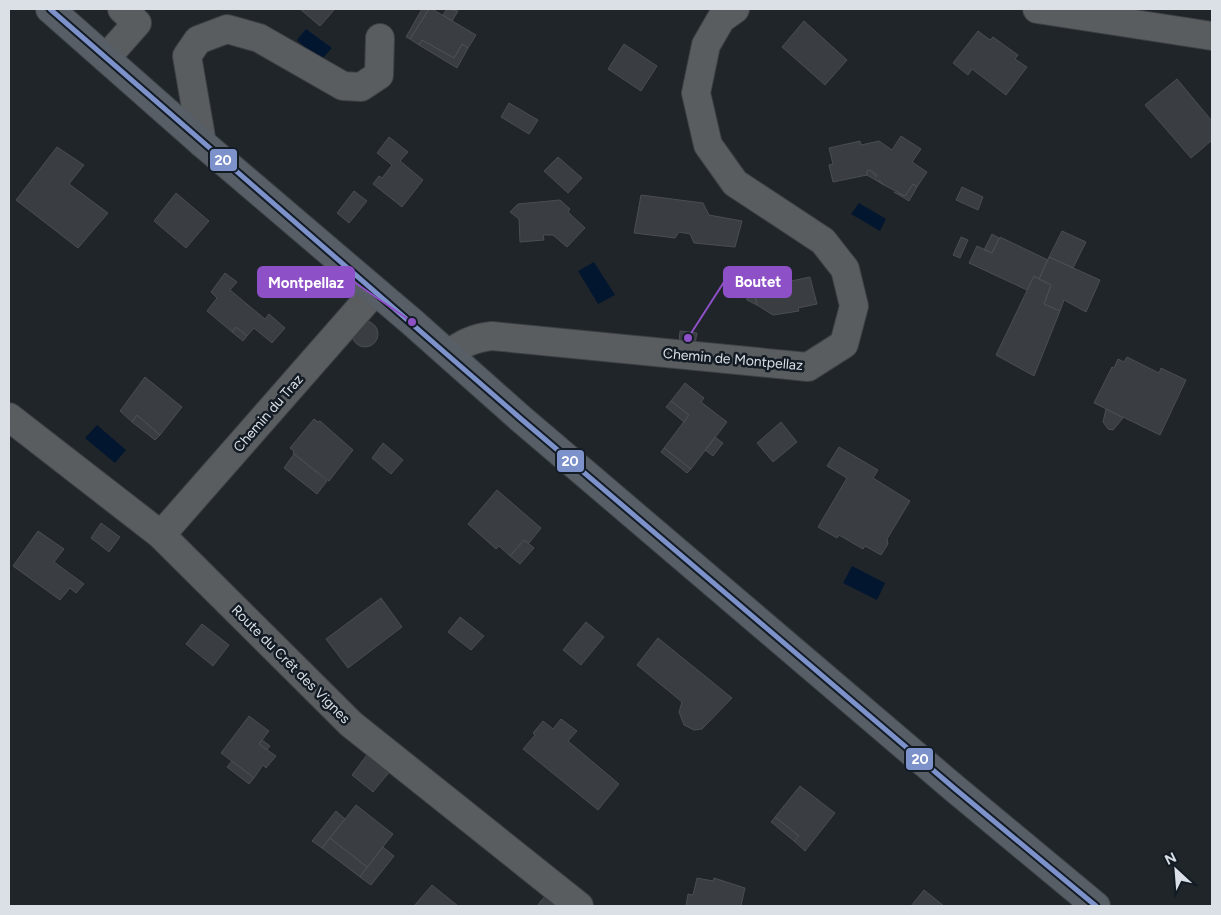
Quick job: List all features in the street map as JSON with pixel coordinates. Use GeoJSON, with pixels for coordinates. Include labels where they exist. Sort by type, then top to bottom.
{"type":"FeatureCollection","features":[{"type":"Feature","properties":{"kind":"main road"},"geometry":{"type":"LineString","coordinates":[[50,9],[202,143],[449,354],[1081,902]]}},
{"type":"Feature","properties":{"kind":"street"},"geometry":{"type":"LineString","coordinates":[[106,58],[137,23],[122,9]]}},
{"type":"Feature","properties":{"kind":"street","name":"Chemin de Montpellaz"},"geometry":{"type":"LineString","coordinates":[[449,354],[462,344],[492,336],[808,367],[844,344],[854,306],[845,269],[823,241],[734,183],[708,145],[696,92],[706,45],[721,19],[735,9]]}},
{"type":"Feature","properties":{"kind":"street"},"geometry":{"type":"LineString","coordinates":[[1037,9],[1212,36]]}},
{"type":"Feature","properties":{"kind":"street"},"geometry":{"type":"LineString","coordinates":[[202,143],[187,56],[198,40],[227,29],[259,38],[343,86],[361,87],[379,75],[380,38]]}},
{"type":"Feature","properties":{"kind":"street","name":"Chemin du Traz"},"geometry":{"type":"LineString","coordinates":[[161,535],[375,291]]}},
{"type":"Feature","properties":{"kind":"street","name":"Route du Crêt des Vignes"},"geometry":{"type":"LineString","coordinates":[[9,417],[161,535],[351,724],[579,906]]}},
{"type":"Feature","properties":{"kind":"water"},"geometry":{"type":"Polygon","coordinates":[[[306,29],[332,48],[320,61],[297,40],[306,29]]]}},
{"type":"Feature","properties":{"kind":"water"},"geometry":{"type":"Polygon","coordinates":[[[859,203],[886,219],[880,231],[851,214],[859,203]]]}},
{"type":"Feature","properties":{"kind":"water"},"geometry":{"type":"Polygon","coordinates":[[[594,262],[615,295],[598,304],[578,271],[594,262]]]}},
{"type":"Feature","properties":{"kind":"water"},"geometry":{"type":"Polygon","coordinates":[[[97,425],[126,450],[115,463],[85,438],[97,425]]]}},
{"type":"Feature","properties":{"kind":"water"},"geometry":{"type":"Polygon","coordinates":[[[852,566],[885,583],[877,600],[843,583],[852,566]]]}},
{"type":"Feature","properties":{"kind":"building"},"geometry":{"type":"Polygon","coordinates":[[[300,9],[335,9],[320,26],[300,9]]]}},
{"type":"Feature","properties":{"kind":"building"},"geometry":{"type":"Polygon","coordinates":[[[422,9],[429,9],[410,39],[406,37],[422,9]]]}},
{"type":"Feature","properties":{"kind":"building"},"geometry":{"type":"Polygon","coordinates":[[[429,9],[476,35],[468,48],[462,44],[454,58],[422,40],[419,45],[410,39],[429,9]]]}},
{"type":"Feature","properties":{"kind":"building"},"geometry":{"type":"Polygon","coordinates":[[[447,9],[458,11],[452,21],[443,15],[447,9]]]}},
{"type":"Feature","properties":{"kind":"building"},"geometry":{"type":"Polygon","coordinates":[[[804,21],[847,60],[825,85],[782,47],[804,21]]]}},
{"type":"Feature","properties":{"kind":"building"},"geometry":{"type":"Polygon","coordinates":[[[978,31],[990,40],[993,37],[1018,55],[1015,59],[1027,67],[1006,95],[972,69],[968,75],[953,63],[978,31]]]}},
{"type":"Feature","properties":{"kind":"building"},"geometry":{"type":"Polygon","coordinates":[[[422,40],[454,58],[462,44],[468,48],[457,68],[419,45],[422,40]]]}},
{"type":"Feature","properties":{"kind":"building"},"geometry":{"type":"Polygon","coordinates":[[[624,44],[657,66],[641,91],[608,69],[624,44]]]}},
{"type":"Feature","properties":{"kind":"building"},"geometry":{"type":"Polygon","coordinates":[[[1177,79],[1212,121],[1212,140],[1191,158],[1145,105],[1177,79]]]}},
{"type":"Feature","properties":{"kind":"building"},"geometry":{"type":"Polygon","coordinates":[[[509,103],[538,120],[529,134],[501,117],[509,103]]]}},
{"type":"Feature","properties":{"kind":"building"},"geometry":{"type":"Polygon","coordinates":[[[901,136],[921,149],[912,162],[927,172],[917,187],[913,184],[905,196],[884,185],[870,170],[867,171],[867,175],[833,182],[829,165],[833,164],[829,148],[860,141],[861,145],[879,141],[892,150],[901,136]]]}},
{"type":"Feature","properties":{"kind":"building"},"geometry":{"type":"Polygon","coordinates":[[[389,137],[408,152],[400,161],[423,180],[402,207],[373,184],[379,176],[382,178],[392,165],[377,153],[389,137]]]}},
{"type":"Feature","properties":{"kind":"building"},"geometry":{"type":"Polygon","coordinates":[[[57,147],[84,165],[69,184],[108,213],[78,248],[16,200],[57,147]]]}},
{"type":"Feature","properties":{"kind":"building"},"geometry":{"type":"Polygon","coordinates":[[[558,157],[582,178],[568,193],[544,171],[558,157]]]}},
{"type":"Feature","properties":{"kind":"building"},"geometry":{"type":"Polygon","coordinates":[[[870,170],[877,175],[875,178],[884,185],[867,175],[867,171],[870,170]]]}},
{"type":"Feature","properties":{"kind":"building"},"geometry":{"type":"Polygon","coordinates":[[[913,184],[917,187],[909,201],[894,192],[905,196],[913,184]]]}},
{"type":"Feature","properties":{"kind":"building"},"geometry":{"type":"Polygon","coordinates":[[[962,187],[983,197],[978,210],[956,200],[962,187]]]}},
{"type":"Feature","properties":{"kind":"building"},"geometry":{"type":"Polygon","coordinates":[[[354,191],[367,201],[349,223],[337,213],[354,191]]]}},
{"type":"Feature","properties":{"kind":"building"},"geometry":{"type":"Polygon","coordinates":[[[176,193],[209,221],[186,248],[154,221],[176,193]]]}},
{"type":"Feature","properties":{"kind":"building"},"geometry":{"type":"Polygon","coordinates":[[[641,195],[703,203],[709,215],[742,221],[735,247],[694,243],[690,234],[679,232],[675,238],[634,233],[641,195]]]}},
{"type":"Feature","properties":{"kind":"building"},"geometry":{"type":"Polygon","coordinates":[[[560,200],[570,209],[568,212],[585,228],[567,247],[553,235],[543,235],[544,240],[520,242],[519,219],[510,212],[518,204],[560,200]]]}},
{"type":"Feature","properties":{"kind":"building"},"geometry":{"type":"Polygon","coordinates":[[[1062,231],[1086,242],[1073,268],[1049,257],[1062,231]]]}},
{"type":"Feature","properties":{"kind":"building"},"geometry":{"type":"Polygon","coordinates":[[[992,234],[999,238],[992,253],[984,250],[992,234]]]}},
{"type":"Feature","properties":{"kind":"building"},"geometry":{"type":"Polygon","coordinates":[[[961,237],[968,240],[960,258],[953,255],[961,237]]]}},
{"type":"Feature","properties":{"kind":"building"},"geometry":{"type":"Polygon","coordinates":[[[1000,237],[1048,260],[1039,279],[1034,276],[1027,290],[969,263],[977,246],[992,253],[1000,237]]]}},
{"type":"Feature","properties":{"kind":"building"},"geometry":{"type":"Polygon","coordinates":[[[1049,257],[1100,280],[1086,312],[1064,300],[1060,311],[1044,304],[1051,285],[1039,279],[1049,257]]]}},
{"type":"Feature","properties":{"kind":"building"},"geometry":{"type":"Polygon","coordinates":[[[225,273],[237,282],[230,290],[265,319],[269,314],[285,328],[272,343],[254,328],[247,336],[236,327],[232,332],[207,311],[217,298],[211,292],[225,273]]]}},
{"type":"Feature","properties":{"kind":"building"},"geometry":{"type":"Polygon","coordinates":[[[1034,276],[1051,285],[1044,304],[1060,311],[1034,376],[996,355],[1034,276]]]}},
{"type":"Feature","properties":{"kind":"building"},"geometry":{"type":"Polygon","coordinates":[[[810,277],[817,304],[798,308],[799,311],[773,315],[757,305],[753,289],[810,277]]]}},
{"type":"Feature","properties":{"kind":"building"},"geometry":{"type":"Polygon","coordinates":[[[753,289],[757,305],[747,300],[746,291],[753,289]]]}},
{"type":"Feature","properties":{"kind":"building"},"geometry":{"type":"Polygon","coordinates":[[[365,321],[374,325],[378,334],[374,343],[365,347],[356,343],[352,334],[356,325],[365,321]]]}},
{"type":"Feature","properties":{"kind":"building"},"geometry":{"type":"Polygon","coordinates":[[[236,327],[247,336],[243,341],[232,332],[236,327]]]}},
{"type":"Feature","properties":{"kind":"building"},"geometry":{"type":"Polygon","coordinates":[[[680,331],[697,333],[695,344],[679,342],[680,331]]]}},
{"type":"Feature","properties":{"kind":"building"},"geometry":{"type":"Polygon","coordinates":[[[1127,357],[1159,373],[1161,368],[1186,380],[1160,435],[1094,403],[1112,367],[1114,368],[1118,359],[1124,362],[1127,357]]]}},
{"type":"Feature","properties":{"kind":"building"},"geometry":{"type":"Polygon","coordinates":[[[145,377],[182,407],[160,435],[137,415],[132,422],[120,411],[145,377]]]}},
{"type":"Feature","properties":{"kind":"building"},"geometry":{"type":"Polygon","coordinates":[[[685,383],[704,398],[701,402],[727,422],[691,469],[664,448],[689,415],[671,401],[685,383]]]}},
{"type":"Feature","properties":{"kind":"building"},"geometry":{"type":"Polygon","coordinates":[[[671,401],[689,415],[684,422],[666,407],[671,401]]]}},
{"type":"Feature","properties":{"kind":"building"},"geometry":{"type":"Polygon","coordinates":[[[1106,409],[1123,418],[1113,430],[1108,429],[1103,422],[1106,409]]]}},
{"type":"Feature","properties":{"kind":"building"},"geometry":{"type":"Polygon","coordinates":[[[137,415],[160,435],[155,440],[132,422],[137,415]]]}},
{"type":"Feature","properties":{"kind":"building"},"geometry":{"type":"Polygon","coordinates":[[[314,419],[318,422],[320,421],[353,450],[329,481],[293,453],[294,451],[290,448],[314,419]]]}},
{"type":"Feature","properties":{"kind":"building"},"geometry":{"type":"Polygon","coordinates":[[[781,422],[797,442],[773,462],[757,443],[781,422]]]}},
{"type":"Feature","properties":{"kind":"building"},"geometry":{"type":"Polygon","coordinates":[[[715,437],[723,443],[713,456],[705,450],[715,437]]]}},
{"type":"Feature","properties":{"kind":"building"},"geometry":{"type":"Polygon","coordinates":[[[383,443],[403,460],[391,474],[372,458],[383,443]]]}},
{"type":"Feature","properties":{"kind":"building"},"geometry":{"type":"Polygon","coordinates":[[[839,447],[878,470],[873,478],[910,501],[887,539],[888,544],[881,555],[865,546],[863,549],[839,535],[837,538],[818,527],[847,478],[827,466],[839,447]]]}},
{"type":"Feature","properties":{"kind":"building"},"geometry":{"type":"Polygon","coordinates":[[[664,448],[691,469],[687,473],[661,452],[664,448]]]}},
{"type":"Feature","properties":{"kind":"building"},"geometry":{"type":"Polygon","coordinates":[[[294,454],[327,481],[317,494],[284,468],[294,454]]]}},
{"type":"Feature","properties":{"kind":"building"},"geometry":{"type":"Polygon","coordinates":[[[497,490],[541,528],[529,543],[524,540],[510,556],[499,546],[496,549],[468,524],[497,490]]]}},
{"type":"Feature","properties":{"kind":"building"},"geometry":{"type":"Polygon","coordinates":[[[101,523],[120,537],[109,552],[91,538],[101,523]]]}},
{"type":"Feature","properties":{"kind":"building"},"geometry":{"type":"Polygon","coordinates":[[[38,531],[64,549],[54,562],[84,584],[76,593],[70,588],[60,600],[13,566],[38,531]]]}},
{"type":"Feature","properties":{"kind":"building"},"geometry":{"type":"Polygon","coordinates":[[[524,540],[534,548],[520,564],[510,556],[524,540]]]}},
{"type":"Feature","properties":{"kind":"building"},"geometry":{"type":"Polygon","coordinates":[[[381,598],[402,627],[348,668],[326,639],[381,598]]]}},
{"type":"Feature","properties":{"kind":"building"},"geometry":{"type":"Polygon","coordinates":[[[460,617],[484,636],[471,650],[448,632],[460,617]]]}},
{"type":"Feature","properties":{"kind":"building"},"geometry":{"type":"Polygon","coordinates":[[[586,622],[604,637],[581,665],[563,650],[586,622]]]}},
{"type":"Feature","properties":{"kind":"building"},"geometry":{"type":"Polygon","coordinates":[[[202,624],[229,645],[213,666],[186,644],[202,624]]]}},
{"type":"Feature","properties":{"kind":"building"},"geometry":{"type":"Polygon","coordinates":[[[658,638],[732,698],[702,729],[694,730],[684,725],[679,712],[682,702],[637,665],[658,638]]]}},
{"type":"Feature","properties":{"kind":"building"},"geometry":{"type":"Polygon","coordinates":[[[249,716],[269,731],[259,744],[276,756],[266,768],[263,765],[254,778],[221,753],[249,716]]]}},
{"type":"Feature","properties":{"kind":"building"},"geometry":{"type":"Polygon","coordinates":[[[561,719],[577,731],[568,741],[619,784],[598,810],[523,749],[535,735],[533,733],[543,721],[553,729],[561,719]]]}},
{"type":"Feature","properties":{"kind":"building"},"geometry":{"type":"Polygon","coordinates":[[[262,740],[270,746],[267,750],[259,744],[262,740]]]}},
{"type":"Feature","properties":{"kind":"building"},"geometry":{"type":"Polygon","coordinates":[[[369,752],[391,770],[373,792],[352,775],[369,752]]]}},
{"type":"Feature","properties":{"kind":"building"},"geometry":{"type":"Polygon","coordinates":[[[232,761],[254,778],[249,784],[227,767],[232,761]]]}},
{"type":"Feature","properties":{"kind":"building"},"geometry":{"type":"Polygon","coordinates":[[[800,786],[835,813],[805,851],[794,841],[799,836],[775,817],[800,786]]]}},
{"type":"Feature","properties":{"kind":"building"},"geometry":{"type":"Polygon","coordinates":[[[356,805],[393,834],[367,867],[330,838],[356,805]]]}},
{"type":"Feature","properties":{"kind":"building"},"geometry":{"type":"Polygon","coordinates":[[[336,811],[345,819],[322,848],[312,841],[336,811]]]}},
{"type":"Feature","properties":{"kind":"building"},"geometry":{"type":"Polygon","coordinates":[[[775,817],[799,836],[794,841],[771,822],[775,817]]]}},
{"type":"Feature","properties":{"kind":"building"},"geometry":{"type":"Polygon","coordinates":[[[330,838],[367,867],[360,877],[322,848],[330,838]]]}},
{"type":"Feature","properties":{"kind":"building"},"geometry":{"type":"Polygon","coordinates":[[[383,847],[394,856],[371,885],[360,877],[383,847]]]}},
{"type":"Feature","properties":{"kind":"building"},"geometry":{"type":"Polygon","coordinates":[[[697,878],[713,881],[714,878],[745,888],[741,906],[686,906],[688,894],[693,895],[697,878]]]}},
{"type":"Feature","properties":{"kind":"building"},"geometry":{"type":"Polygon","coordinates":[[[432,885],[458,906],[414,906],[432,885]]]}},
{"type":"Feature","properties":{"kind":"building"},"geometry":{"type":"Polygon","coordinates":[[[924,890],[944,906],[911,906],[924,890]]]}},
{"type":"Feature","properties":{"kind":"building"},"geometry":{"type":"Polygon","coordinates":[[[546,895],[561,906],[537,906],[546,895]]]}},
{"type":"Feature","properties":{"kind":"transit line","name":"20"},"geometry":{"type":"LineString","coordinates":[[50,9],[520,418],[954,788],[1096,906]]}},
{"type":"Feature","properties":{"kind":"place","name":"Montpellaz"},"geometry":{"type":"Point","coordinates":[412,322]}},
{"type":"Feature","properties":{"kind":"place","name":"Boutet"},"geometry":{"type":"Point","coordinates":[688,338]}}]}
